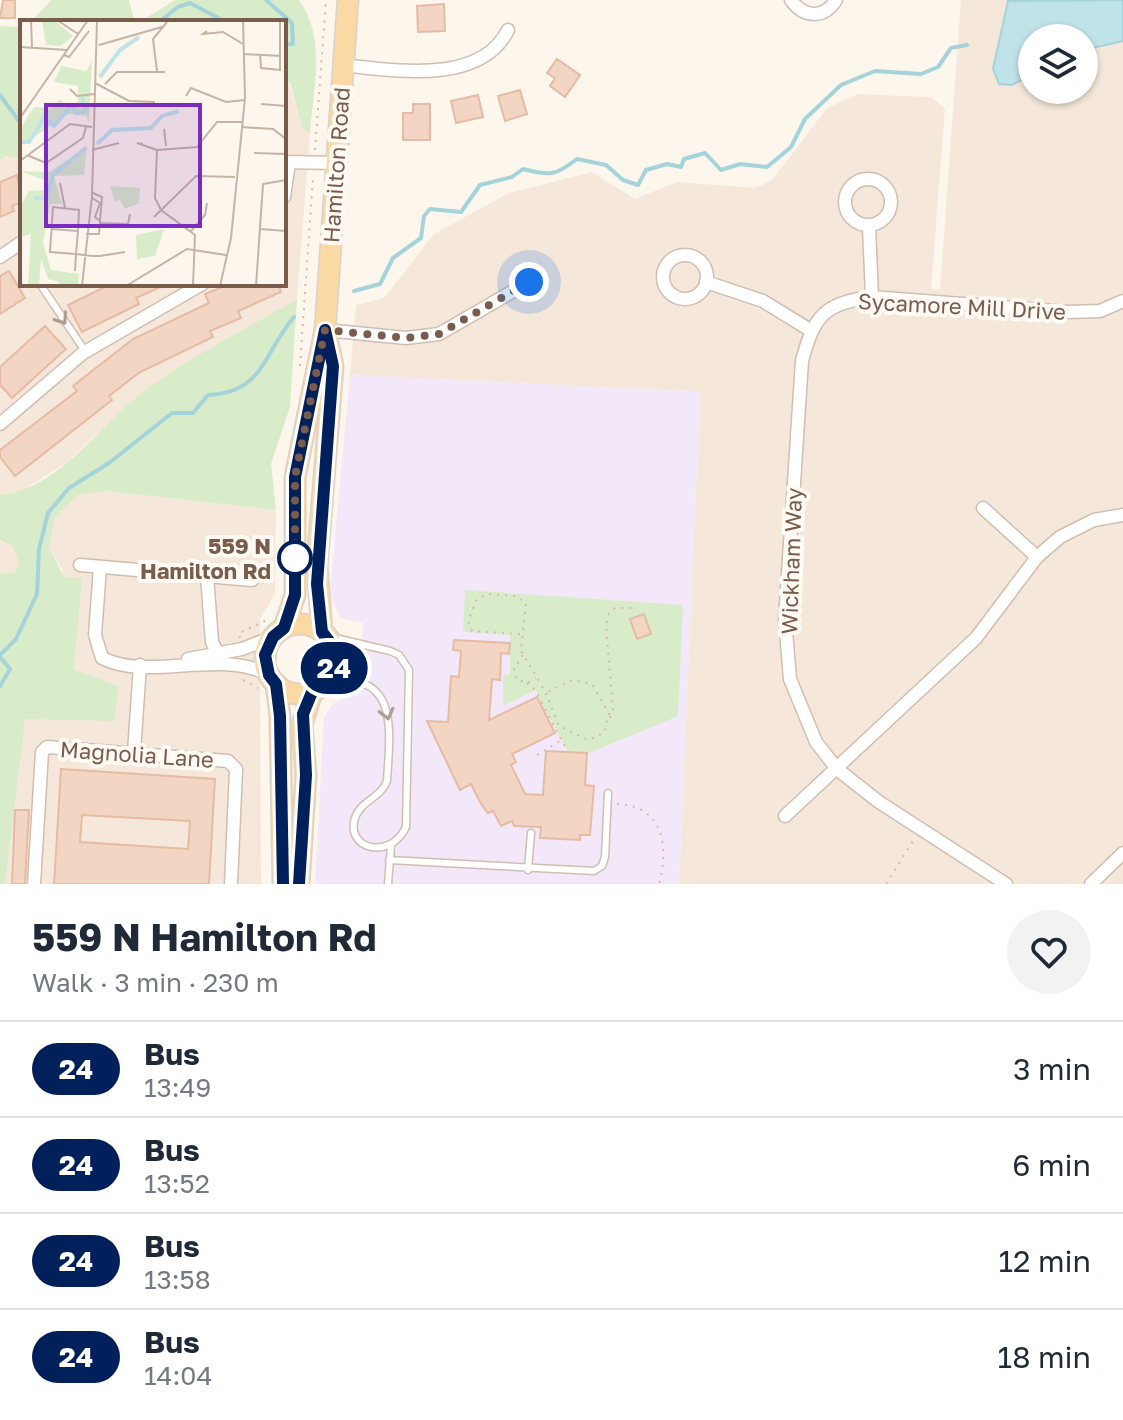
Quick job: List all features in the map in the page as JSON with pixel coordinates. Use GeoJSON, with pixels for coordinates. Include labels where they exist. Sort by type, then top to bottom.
{"type":"FeatureCollection","features":[{"type":"Feature","properties":{"kind":"main road","name":"Hamilton Road"},"geometry":{"type":"LineString","coordinates":[[278,625],[295,595],[295,477],[325,330],[348,0]]}},
{"type":"Feature","properties":{"kind":"main road","name":"Hamilton Road"},"geometry":{"type":"LineString","coordinates":[[324,634],[317,565],[333,366],[325,330]]}},
{"type":"Feature","properties":{"kind":"main road"},"geometry":{"type":"LineString","coordinates":[[283,884],[280,716],[268,683],[265,655],[278,625],[303,625],[324,634],[335,664],[319,687],[302,725],[306,775],[299,884]]}},
{"type":"Feature","properties":{"kind":"main road"},"geometry":{"type":"LineString","coordinates":[[268,683],[293,693],[319,687]]}},
{"type":"Feature","properties":{"kind":"street"},"geometry":{"type":"LineString","coordinates":[[791,0],[799,10],[814,15],[829,9],[836,0]]}},
{"type":"Feature","properties":{"kind":"street"},"geometry":{"type":"LineString","coordinates":[[342,65],[408,69],[455,67],[487,55],[508,30]]}},
{"type":"Feature","properties":{"kind":"street"},"geometry":{"type":"LineString","coordinates":[[287,162],[336,163]]}},
{"type":"Feature","properties":{"kind":"street"},"geometry":{"type":"LineString","coordinates":[[869,226],[872,297]]}},
{"type":"Feature","properties":{"kind":"street"},"geometry":{"type":"LineString","coordinates":[[0,257],[20,247]]}},
{"type":"Feature","properties":{"kind":"street"},"geometry":{"type":"LineString","coordinates":[[325,330],[406,338],[439,334],[529,282]]}},
{"type":"Feature","properties":{"kind":"street"},"geometry":{"type":"LineString","coordinates":[[706,282],[763,301],[810,330]]}},
{"type":"Feature","properties":{"kind":"street"},"geometry":{"type":"LineString","coordinates":[[0,424],[86,351],[199,286]]}},
{"type":"Feature","properties":{"kind":"street","name":"Sycamore Mill Drive"},"geometry":{"type":"LineString","coordinates":[[810,330],[818,318],[839,303],[872,297],[1067,312],[1100,311],[1123,301]]}},
{"type":"Feature","properties":{"kind":"street","name":"Wickham Way"},"geometry":{"type":"LineString","coordinates":[[810,330],[802,361],[785,619],[790,679],[816,742],[837,769],[920,829],[1006,884]]}},
{"type":"Feature","properties":{"kind":"street"},"geometry":{"type":"LineString","coordinates":[[983,508],[1037,557]]}},
{"type":"Feature","properties":{"kind":"street"},"geometry":{"type":"LineString","coordinates":[[785,816],[976,638],[1037,557],[1060,537],[1094,520],[1123,515]]}},
{"type":"Feature","properties":{"kind":"street"},"geometry":{"type":"LineString","coordinates":[[80,565],[252,580]]}},
{"type":"Feature","properties":{"kind":"street"},"geometry":{"type":"LineString","coordinates":[[100,567],[96,648],[102,658],[113,663],[140,665],[242,665],[268,683]]}},
{"type":"Feature","properties":{"kind":"street"},"geometry":{"type":"LineString","coordinates":[[207,576],[212,642],[218,654]]}},
{"type":"Feature","properties":{"kind":"street"},"geometry":{"type":"LineString","coordinates":[[140,665],[218,654],[278,625]]}},
{"type":"Feature","properties":{"kind":"street"},"geometry":{"type":"LineString","coordinates":[[134,752],[140,665]]}},
{"type":"Feature","properties":{"kind":"street","name":"Magnolia Lane"},"geometry":{"type":"LineString","coordinates":[[34,884],[42,752],[47,747],[228,761],[236,769],[231,884]]}},
{"type":"Feature","properties":{"kind":"street"},"geometry":{"type":"LineString","coordinates":[[1091,884],[1123,853]]}},
{"type":"Feature","properties":{"kind":"lane"},"geometry":{"type":"LineString","coordinates":[[41,286],[86,351]]}},
{"type":"Feature","properties":{"kind":"lane"},"geometry":{"type":"LineString","coordinates":[[324,634],[347,644],[390,651],[399,655],[409,670],[406,827],[391,846],[388,884]]}},
{"type":"Feature","properties":{"kind":"lane"},"geometry":{"type":"LineString","coordinates":[[319,687],[365,684],[383,699],[390,713],[387,781],[384,790],[359,809],[354,820],[354,831],[364,844],[378,850],[391,846]]}},
{"type":"Feature","properties":{"kind":"lane"},"geometry":{"type":"LineString","coordinates":[[389,860],[580,873],[602,866],[608,793]]}},
{"type":"Feature","properties":{"kind":"lane"},"geometry":{"type":"LineString","coordinates":[[528,870],[531,833]]}},
{"type":"Feature","properties":{"kind":"path"},"geometry":{"type":"LineString","coordinates":[[299,372],[326,0]]}},
{"type":"Feature","properties":{"kind":"path"},"geometry":{"type":"LineString","coordinates":[[520,634],[472,631],[468,621],[471,607],[488,594],[521,599],[526,607],[520,634],[524,654],[538,677],[559,726],[582,739],[600,737],[613,709],[606,622],[615,608],[633,608]]}},
{"type":"Feature","properties":{"kind":"path"},"geometry":{"type":"LineString","coordinates":[[241,640],[239,633],[261,624],[278,625]]}},
{"type":"Feature","properties":{"kind":"path"},"geometry":{"type":"LineString","coordinates":[[352,673],[353,652]]}},
{"type":"Feature","properties":{"kind":"path"},"geometry":{"type":"LineString","coordinates":[[524,654],[514,674],[516,679],[535,690],[568,752]]}},
{"type":"Feature","properties":{"kind":"path"},"geometry":{"type":"LineString","coordinates":[[243,672],[243,679],[268,683]]}},
{"type":"Feature","properties":{"kind":"path"},"geometry":{"type":"LineString","coordinates":[[527,683],[538,677]]}},
{"type":"Feature","properties":{"kind":"path"},"geometry":{"type":"LineString","coordinates":[[545,693],[572,680],[586,681],[602,699],[609,719]]}},
{"type":"Feature","properties":{"kind":"path"},"geometry":{"type":"LineString","coordinates":[[537,755],[561,740]]}},
{"type":"Feature","properties":{"kind":"path"},"geometry":{"type":"LineString","coordinates":[[608,804],[631,805],[659,825],[664,842],[659,884]]}},
{"type":"Feature","properties":{"kind":"path"},"geometry":{"type":"LineString","coordinates":[[886,884],[920,829]]}},
{"type":"Feature","properties":{"kind":"shaded area"},"geometry":{"type":"Polygon","coordinates":[[[961,0],[1123,0],[1123,884],[679,884],[700,392],[350,375],[356,305],[384,298],[434,234],[509,193],[592,172],[635,199],[677,182],[756,188],[773,179],[827,108],[858,94],[931,97],[945,109],[931,289],[940,290],[961,0]]]}},
{"type":"Feature","properties":{"kind":"shaded area"},"geometry":{"type":"Polygon","coordinates":[[[286,81],[289,82],[302,127],[310,134],[297,299],[144,391],[67,462],[19,493],[0,495],[0,160],[5,156],[20,159],[20,286],[286,286],[286,81]]]}},
{"type":"Feature","properties":{"kind":"shaded area"},"geometry":{"type":"Polygon","coordinates":[[[350,375],[700,392],[679,884],[315,884],[324,717],[335,702],[359,694],[363,623],[340,618],[330,591],[350,375]]]}},
{"type":"Feature","properties":{"kind":"shaded area"},"geometry":{"type":"Polygon","coordinates":[[[106,491],[276,510],[275,594],[260,619],[261,884],[0,884],[0,716],[63,571],[49,547],[55,517],[78,495],[106,491]]]}},
{"type":"Feature","properties":{"kind":"shaded area"},"geometry":{"type":"Polygon","coordinates":[[[0,541],[13,547],[19,563],[0,605],[0,541]]]}},
{"type":"Feature","properties":{"kind":"green space"},"geometry":{"type":"Polygon","coordinates":[[[51,0],[129,0],[134,20],[33,20],[51,0]]]}},
{"type":"Feature","properties":{"kind":"green space"},"geometry":{"type":"Polygon","coordinates":[[[175,0],[299,0],[308,15],[316,47],[310,134],[302,127],[290,82],[286,81],[286,20],[143,20],[175,0]]]}},
{"type":"Feature","properties":{"kind":"green space"},"geometry":{"type":"Polygon","coordinates":[[[0,26],[20,27],[20,159],[5,156],[0,160],[0,26]]]}},
{"type":"Feature","properties":{"kind":"green space"},"geometry":{"type":"Polygon","coordinates":[[[297,299],[290,407],[271,464],[276,510],[106,491],[78,495],[55,517],[49,547],[64,577],[82,578],[74,670],[118,686],[115,721],[25,719],[5,884],[0,884],[0,573],[14,573],[19,563],[13,547],[0,540],[0,495],[21,490],[60,469],[143,392],[198,355],[297,299]]]}},
{"type":"Feature","properties":{"kind":"green space"},"geometry":{"type":"Polygon","coordinates":[[[465,590],[683,605],[678,716],[572,760],[535,690],[503,706],[503,675],[510,674],[510,635],[463,632],[465,590]]]}},
{"type":"Feature","properties":{"kind":"water"},"geometry":{"type":"Polygon","coordinates":[[[1123,0],[1123,41],[1098,47],[1098,24],[1018,24],[1018,82],[1012,85],[999,84],[993,69],[1008,1],[1123,0]]]}},
{"type":"Feature","properties":{"kind":"building"},"geometry":{"type":"Polygon","coordinates":[[[3,0],[15,0],[15,18],[0,18],[3,0]]]}},
{"type":"Feature","properties":{"kind":"building"},"geometry":{"type":"Polygon","coordinates":[[[444,4],[445,31],[418,32],[417,6],[444,4]]]}},
{"type":"Feature","properties":{"kind":"building"},"geometry":{"type":"Polygon","coordinates":[[[557,59],[580,75],[565,97],[550,86],[555,78],[547,73],[557,59]]]}},
{"type":"Feature","properties":{"kind":"building"},"geometry":{"type":"Polygon","coordinates":[[[520,90],[527,114],[505,121],[498,96],[520,90]]]}},
{"type":"Feature","properties":{"kind":"building"},"geometry":{"type":"Polygon","coordinates":[[[478,95],[483,117],[456,123],[451,101],[478,95]]]}},
{"type":"Feature","properties":{"kind":"building"},"geometry":{"type":"Polygon","coordinates":[[[413,104],[430,104],[430,140],[403,140],[403,113],[413,113],[413,104]]]}},
{"type":"Feature","properties":{"kind":"building"},"geometry":{"type":"Polygon","coordinates":[[[17,175],[20,203],[12,206],[14,211],[0,217],[0,182],[17,175]]]}},
{"type":"Feature","properties":{"kind":"building"},"geometry":{"type":"Polygon","coordinates":[[[9,271],[25,298],[0,314],[0,276],[9,271]]]}},
{"type":"Feature","properties":{"kind":"building"},"geometry":{"type":"Polygon","coordinates":[[[107,286],[163,286],[136,298],[139,304],[82,332],[68,305],[107,286]]]}},
{"type":"Feature","properties":{"kind":"building"},"geometry":{"type":"Polygon","coordinates":[[[225,286],[279,286],[281,292],[238,311],[241,318],[210,331],[213,337],[140,372],[109,396],[112,400],[15,476],[0,457],[0,450],[77,391],[73,386],[133,339],[209,303],[205,294],[225,286]]]}},
{"type":"Feature","properties":{"kind":"building"},"geometry":{"type":"Polygon","coordinates":[[[45,326],[66,349],[12,398],[0,385],[0,367],[45,326]]]}},
{"type":"Feature","properties":{"kind":"building"},"geometry":{"type":"Polygon","coordinates":[[[644,614],[651,634],[637,639],[630,619],[644,614]]]}},
{"type":"Feature","properties":{"kind":"building"},"geometry":{"type":"Polygon","coordinates":[[[454,640],[510,643],[509,654],[501,653],[500,680],[492,679],[489,720],[537,697],[555,733],[512,754],[516,762],[511,765],[525,794],[543,795],[546,751],[587,753],[585,785],[594,786],[590,835],[580,835],[580,840],[540,838],[541,827],[514,826],[512,821],[501,826],[493,811],[488,813],[481,804],[471,784],[460,790],[427,721],[448,722],[451,676],[459,677],[461,651],[453,650],[454,640]]]}},
{"type":"Feature","properties":{"kind":"building"},"geometry":{"type":"Polygon","coordinates":[[[61,769],[215,779],[209,884],[54,884],[61,769]],[[82,815],[80,842],[188,849],[190,821],[82,815]]]}},
{"type":"Feature","properties":{"kind":"building"},"geometry":{"type":"Polygon","coordinates":[[[15,810],[29,810],[25,884],[12,884],[15,810]]]}},
{"type":"Feature","properties":{"kind":"waterway"},"geometry":{"type":"LineString","coordinates":[[266,0],[292,23],[293,44],[286,44]]}},
{"type":"Feature","properties":{"kind":"waterway"},"geometry":{"type":"LineString","coordinates":[[162,20],[178,7],[190,3],[222,20]]}},
{"type":"Feature","properties":{"kind":"waterway"},"geometry":{"type":"LineString","coordinates":[[354,291],[380,284],[393,258],[421,238],[424,216],[430,209],[461,212],[480,185],[512,177],[523,169],[552,173],[577,159],[606,165],[623,180],[638,185],[646,170],[667,164],[681,167],[684,159],[705,153],[721,170],[740,164],[767,167],[791,147],[805,119],[841,85],[875,71],[921,74],[938,67],[951,48],[967,45]]}},
{"type":"Feature","properties":{"kind":"waterway"},"geometry":{"type":"LineString","coordinates":[[0,95],[20,122]]}},
{"type":"Feature","properties":{"kind":"waterway"},"geometry":{"type":"LineString","coordinates":[[0,655],[16,639],[37,594],[39,549],[48,513],[69,488],[109,463],[172,413],[193,413],[208,395],[227,393],[252,379],[294,317]]}},
{"type":"Feature","properties":{"kind":"waterway"},"geometry":{"type":"LineString","coordinates":[[0,657],[10,669],[0,686]]}},
{"type":"Feature","properties":{"kind":"bus line","name":"24"},"geometry":{"type":"LineString","coordinates":[[283,884],[280,716],[278,691],[269,675],[265,655],[273,637],[284,628],[291,614],[295,595],[292,511],[295,477],[325,330],[333,366],[317,584],[322,632],[332,645],[335,664],[327,682],[312,692],[303,714],[306,775],[299,884]]}},
{"type":"Feature","properties":{"kind":"place","name":"559 N Hamilton Rd"},"geometry":{"type":"Point","coordinates":[295,558]}},
{"type":"Feature","properties":{"kind":"route"},"geometry":{"type":"LineString","coordinates":[[295,558],[292,511],[295,477],[325,330],[406,338],[439,334],[529,282]]}}]}
